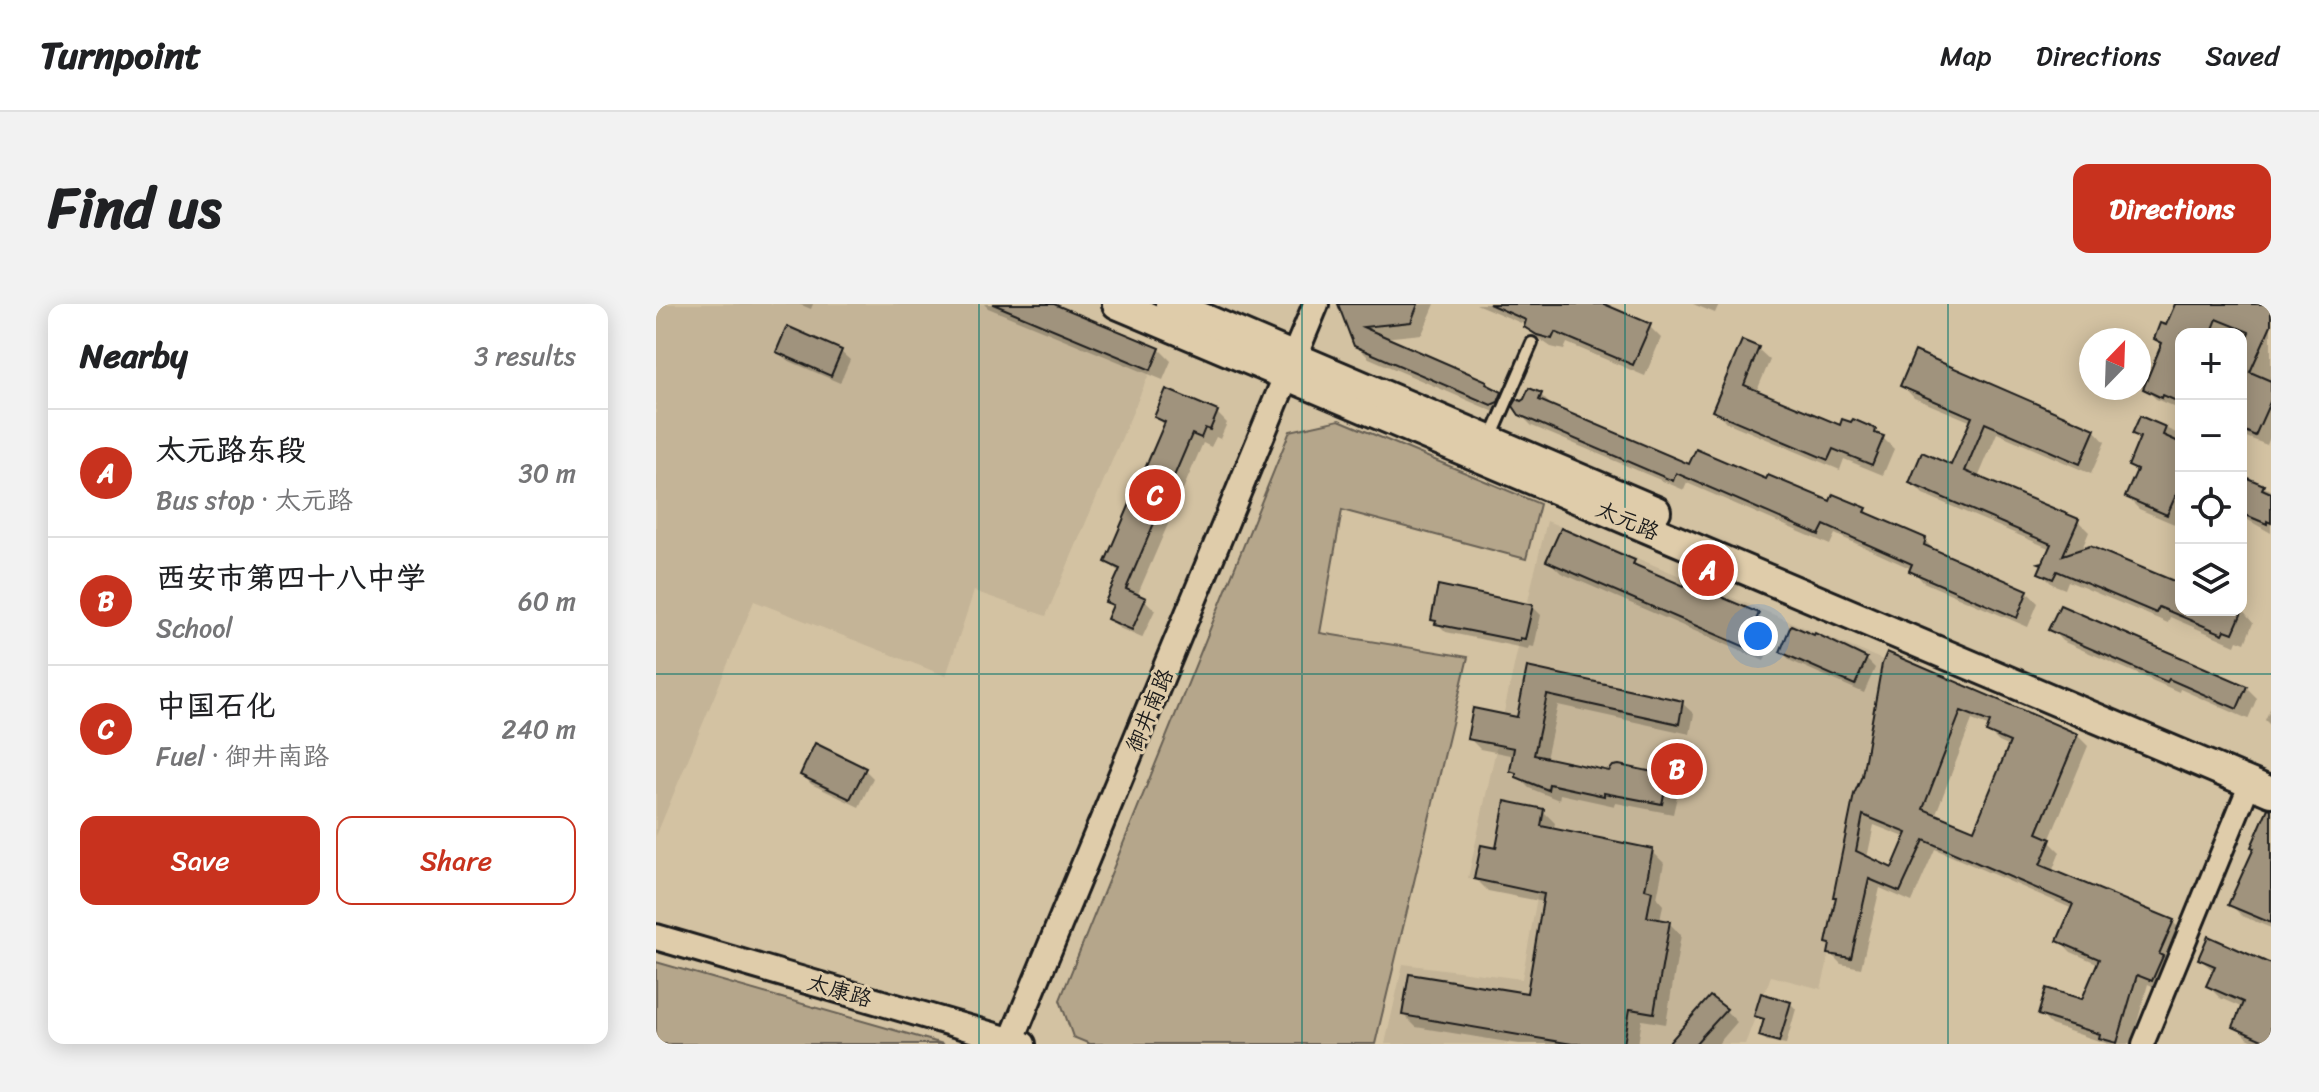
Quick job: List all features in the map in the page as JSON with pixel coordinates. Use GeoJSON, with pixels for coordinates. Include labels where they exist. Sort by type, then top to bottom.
{"type":"FeatureCollection","features":[{"type":"Feature","properties":{"kind":"main road","name":"太元路"},"geometry":{"type":"LineString","coordinates":[[1117,304],[1490,440],[2264,782]]}},
{"type":"Feature","properties":{"kind":"main road","name":"太元路"},"geometry":{"type":"LineString","coordinates":[[1170,304],[1291,367],[2264,782]]}},
{"type":"Feature","properties":{"kind":"street","name":"御井南路"},"geometry":{"type":"LineString","coordinates":[[1015,1042],[1316,304]]}},
{"type":"Feature","properties":{"kind":"street"},"geometry":{"type":"LineString","coordinates":[[2143,1044],[2264,782]]}},
{"type":"Feature","properties":{"kind":"street","name":"太康路"},"geometry":{"type":"LineString","coordinates":[[656,937],[1015,1042]]}},
{"type":"Feature","properties":{"kind":"lane"},"geometry":{"type":"LineString","coordinates":[[1490,440],[1532,343]]}},
{"type":"Feature","properties":{"kind":"shaded area"},"geometry":{"type":"Polygon","coordinates":[[[656,304],[1055,304],[1160,348],[1046,616],[974,591],[946,676],[754,601],[656,836],[656,304]]]}},
{"type":"Feature","properties":{"kind":"shaded area"},"geometry":{"type":"Polygon","coordinates":[[[1339,420],[1540,504],[1526,559],[1342,510],[1320,633],[1468,657],[1375,1044],[1090,1044],[1073,1037],[1060,1000],[1290,431],[1339,420]]]}},
{"type":"Feature","properties":{"kind":"shaded area"},"geometry":{"type":"Polygon","coordinates":[[[1547,521],[1883,660],[1821,989],[1771,976],[1745,1044],[1385,1044],[1403,964],[1522,979],[1538,892],[1468,878],[1547,521]]]}},
{"type":"Feature","properties":{"kind":"shaded area"},"geometry":{"type":"Polygon","coordinates":[[[656,962],[943,1044],[656,1044],[656,962]]]}},
{"type":"Feature","properties":{"kind":"building"},"geometry":{"type":"Polygon","coordinates":[[[993,304],[1054,304],[1160,348],[1151,370],[993,304]]]}},
{"type":"Feature","properties":{"kind":"building"},"geometry":{"type":"Polygon","coordinates":[[[1338,304],[1418,304],[1411,322],[1363,327],[1487,381],[1486,384],[1502,392],[1498,402],[1491,405],[1354,346],[1338,304]]]}},
{"type":"Feature","properties":{"kind":"building"},"geometry":{"type":"Polygon","coordinates":[[[1489,304],[1604,304],[1651,324],[1633,365],[1555,332],[1552,339],[1537,335],[1524,327],[1526,320],[1489,304]]]}},
{"type":"Feature","properties":{"kind":"building"},"geometry":{"type":"Polygon","coordinates":[[[2175,304],[2271,304],[2271,325],[2250,372],[2271,381],[2271,400],[2255,436],[2247,432],[2247,328],[2217,319],[2213,328],[2175,328],[2175,400],[2151,393],[2151,370],[2162,343],[2154,339],[2160,323],[2166,325],[2175,304]]]}},
{"type":"Feature","properties":{"kind":"building"},"geometry":{"type":"Polygon","coordinates":[[[787,326],[842,350],[831,376],[776,352],[787,326]]]}},
{"type":"Feature","properties":{"kind":"building"},"geometry":{"type":"Polygon","coordinates":[[[1742,340],[1759,347],[1744,385],[1840,425],[1842,419],[1851,422],[1853,419],[1876,429],[1875,433],[1884,436],[1872,465],[1833,449],[1828,460],[1712,411],[1742,340]]]}},
{"type":"Feature","properties":{"kind":"building"},"geometry":{"type":"Polygon","coordinates":[[[1915,351],[2095,429],[2080,464],[1985,423],[1965,471],[2079,519],[2063,555],[2090,546],[2175,581],[2175,614],[2159,607],[2156,613],[2057,571],[2053,579],[2038,573],[2042,564],[2039,563],[2043,562],[2051,544],[1909,483],[1922,452],[1951,465],[1972,417],[1900,386],[1915,351]]]}},
{"type":"Feature","properties":{"kind":"building"},"geometry":{"type":"Polygon","coordinates":[[[1529,388],[1542,393],[1539,400],[1689,464],[1696,449],[1766,479],[1768,475],[1830,501],[1833,494],[1867,508],[1865,512],[1926,538],[1924,545],[2028,590],[2017,618],[1909,571],[1912,564],[1824,525],[1819,535],[1676,473],[1673,481],[1519,415],[1513,406],[1517,399],[1524,399],[1529,388]]]}},
{"type":"Feature","properties":{"kind":"building"},"geometry":{"type":"Polygon","coordinates":[[[1166,389],[1218,411],[1210,430],[1205,428],[1201,438],[1192,434],[1126,589],[1146,598],[1132,630],[1107,619],[1113,605],[1105,602],[1120,569],[1105,562],[1165,422],[1154,417],[1166,389]]]}},
{"type":"Feature","properties":{"kind":"building"},"geometry":{"type":"Polygon","coordinates":[[[2140,416],[2166,427],[2163,435],[2175,440],[2175,497],[2167,515],[2125,497],[2137,470],[2128,466],[2140,437],[2132,434],[2140,416]]]}},
{"type":"Feature","properties":{"kind":"building"},"geometry":{"type":"Polygon","coordinates":[[[2247,478],[2264,485],[2262,489],[2271,493],[2271,523],[2267,521],[2267,524],[2247,516],[2247,478]]]}},
{"type":"Feature","properties":{"kind":"building"},"geometry":{"type":"Polygon","coordinates":[[[1561,528],[1635,560],[1633,564],[1684,586],[1686,582],[1759,613],[1753,627],[1760,631],[1752,650],[1546,561],[1561,528]]]}},
{"type":"Feature","properties":{"kind":"building"},"geometry":{"type":"Polygon","coordinates":[[[1438,585],[1533,605],[1525,639],[1520,638],[1520,641],[1435,624],[1436,621],[1431,620],[1438,585]]]}},
{"type":"Feature","properties":{"kind":"building"},"geometry":{"type":"Polygon","coordinates":[[[2060,605],[2247,686],[2237,709],[2048,630],[2060,605]]]}},
{"type":"Feature","properties":{"kind":"building"},"geometry":{"type":"Polygon","coordinates":[[[2180,616],[2240,616],[2233,633],[2225,630],[2223,634],[2180,616]]]}},
{"type":"Feature","properties":{"kind":"building"},"geometry":{"type":"Polygon","coordinates":[[[1791,625],[1867,658],[1855,685],[1780,652],[1791,625]]]}},
{"type":"Feature","properties":{"kind":"building"},"geometry":{"type":"Polygon","coordinates":[[[1887,652],[2078,734],[2037,833],[2051,839],[2040,865],[2174,920],[2159,954],[2163,956],[2152,981],[2137,975],[2117,1043],[2099,1038],[2100,1034],[2038,1015],[2046,988],[2082,999],[2099,959],[2057,941],[2073,904],[1924,840],[1900,892],[1869,879],[1851,958],[1828,954],[1830,944],[1826,943],[1836,897],[1833,897],[1854,794],[1862,776],[1882,664],[1887,652]],[[1961,711],[1923,809],[1974,830],[2010,742],[1986,732],[1990,722],[1961,711]],[[1863,815],[1856,851],[1892,868],[1907,833],[1863,815]]]}},
{"type":"Feature","properties":{"kind":"building"},"geometry":{"type":"Polygon","coordinates":[[[1527,667],[1683,701],[1679,724],[1547,695],[1534,755],[1609,771],[1619,765],[1668,775],[1662,804],[1549,784],[1548,790],[1516,777],[1516,773],[1510,771],[1514,748],[1467,739],[1473,708],[1517,717],[1527,667]]]}},
{"type":"Feature","properties":{"kind":"building"},"geometry":{"type":"Polygon","coordinates":[[[815,743],[866,768],[850,799],[800,775],[815,743]]]}},
{"type":"Feature","properties":{"kind":"building"},"geometry":{"type":"Polygon","coordinates":[[[1505,801],[1544,809],[1541,826],[1653,849],[1645,889],[1652,891],[1647,917],[1670,921],[1654,1013],[1630,1009],[1624,1044],[1572,1044],[1402,1015],[1409,974],[1527,993],[1544,894],[1474,879],[1481,845],[1496,848],[1505,801]]]}},
{"type":"Feature","properties":{"kind":"building"},"geometry":{"type":"Polygon","coordinates":[[[2268,808],[2271,809],[2271,923],[2228,905],[2268,808]]]}},
{"type":"Feature","properties":{"kind":"building"},"geometry":{"type":"Polygon","coordinates":[[[2208,936],[2271,964],[2271,1044],[2233,1027],[2243,1002],[2206,986],[2215,966],[2198,959],[2208,936]]]}},
{"type":"Feature","properties":{"kind":"building"},"geometry":{"type":"Polygon","coordinates":[[[1761,993],[1791,1002],[1779,1042],[1759,1036],[1764,1019],[1754,1016],[1761,993]]]}},
{"type":"Feature","properties":{"kind":"building"},"geometry":{"type":"Polygon","coordinates":[[[1710,996],[1727,1009],[1695,1044],[1668,1044],[1710,996]]]}},
{"type":"Feature","properties":{"kind":"place","name":"中国石化"},"geometry":{"type":"Point","coordinates":[1155,495]}},
{"type":"Feature","properties":{"kind":"place","name":"太元路东段"},"geometry":{"type":"Point","coordinates":[1708,570]}},
{"type":"Feature","properties":{"kind":"place","name":"西安市第四十八中学"},"geometry":{"type":"Point","coordinates":[1677,769]}}]}
